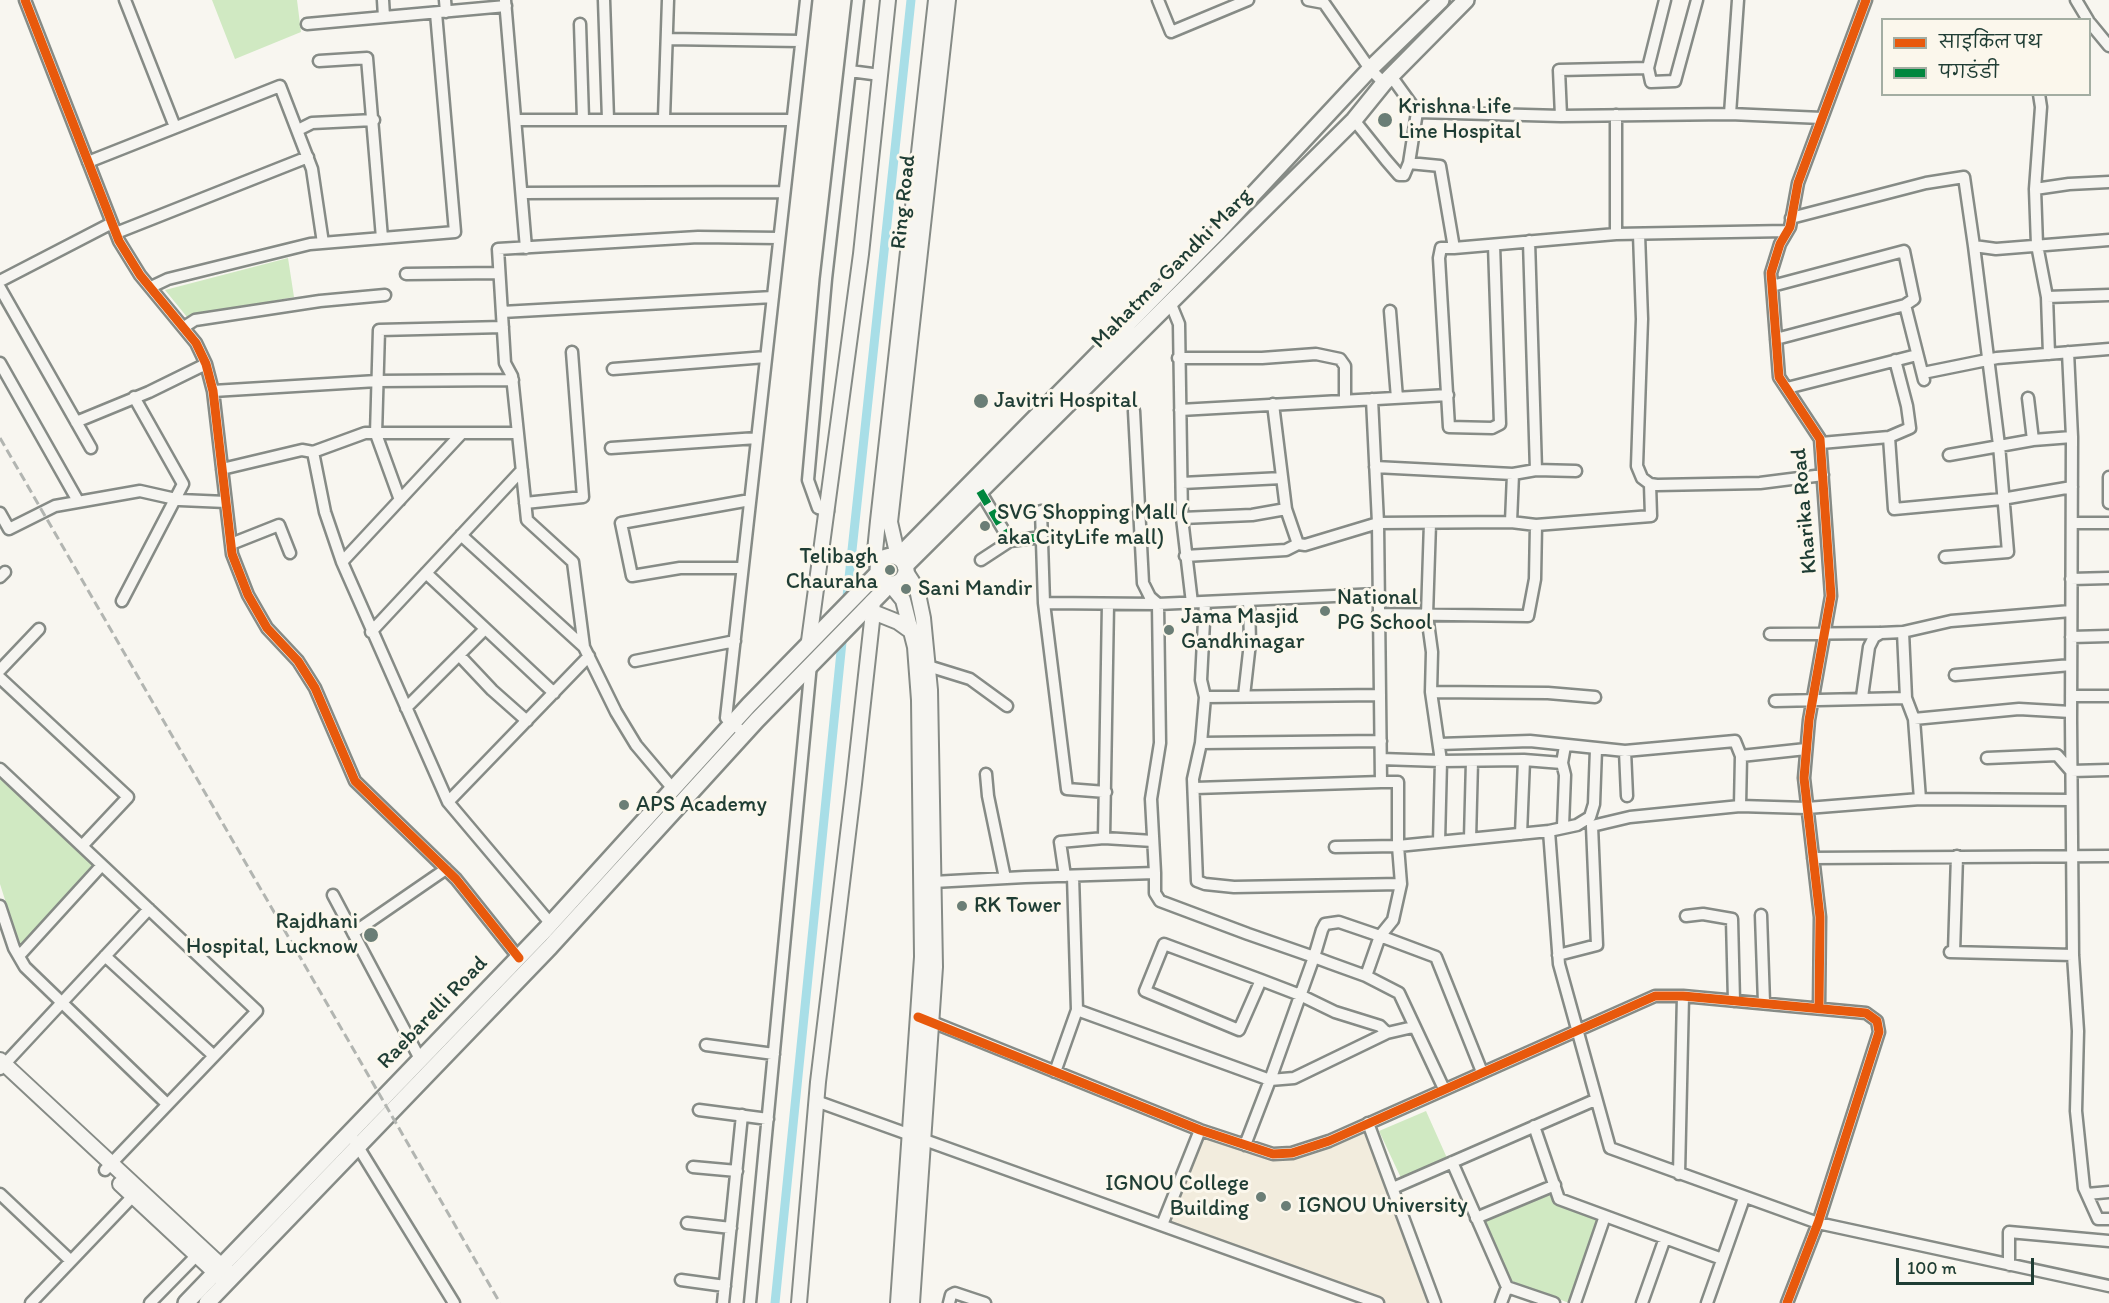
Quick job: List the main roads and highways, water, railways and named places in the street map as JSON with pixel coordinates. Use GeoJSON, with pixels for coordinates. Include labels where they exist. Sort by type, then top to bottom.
{"type":"FeatureCollection","features":[{"type":"Feature","properties":{"kind":"main road"},"geometry":{"type":"LineString","coordinates":[[739,729],[811,664],[857,617],[872,607],[890,584],[900,581],[903,565],[1370,69],[1441,0]]}},
{"type":"Feature","properties":{"kind":"main road","name":"Mahatma Gandhi Marg"},"geometry":{"type":"LineString","coordinates":[[903,565],[1354,120],[1388,79],[1466,0]]}},
{"type":"Feature","properties":{"kind":"main road"},"geometry":{"type":"LineString","coordinates":[[353,1138],[550,947],[739,729],[809,641],[855,597],[888,556],[903,565]]}},
{"type":"Feature","properties":{"kind":"main road"},"geometry":{"type":"LineString","coordinates":[[879,568],[880,578],[890,584]]}},
{"type":"Feature","properties":{"kind":"main road","name":"Raebarelli Road"},"geometry":{"type":"LineString","coordinates":[[186,1303],[224,1274],[353,1138],[420,1059],[552,924],[674,790],[739,729]]}},
{"type":"Feature","properties":{"kind":"main road"},"geometry":{"type":"LineString","coordinates":[[207,1303],[224,1274]]}},
{"type":"Feature","properties":{"kind":"waterway"},"geometry":{"type":"LineString","coordinates":[[846,606],[911,0]]}},
{"type":"Feature","properties":{"kind":"waterway"},"geometry":{"type":"LineString","coordinates":[[775,1303],[843,632]]}},
{"type":"Feature","properties":{"kind":"railway"},"geometry":{"type":"LineString","coordinates":[[0,438],[500,1303]]}},
{"type":"Feature","properties":{"kind":"place","name":"Krishna Life Line Hospital"},"geometry":{"type":"Point","coordinates":[1385,120]}},
{"type":"Feature","properties":{"kind":"place","name":"Javitri Hospital"},"geometry":{"type":"Point","coordinates":[981,401]}},
{"type":"Feature","properties":{"kind":"place","name":"SVG Shopping Mall ( aka CityLife mall)"},"geometry":{"type":"Point","coordinates":[985,526]}},
{"type":"Feature","properties":{"kind":"place","name":"Telibagh Chauraha"},"geometry":{"type":"Point","coordinates":[890,570]}},
{"type":"Feature","properties":{"kind":"place","name":"Sani Mandir"},"geometry":{"type":"Point","coordinates":[906,589]}},
{"type":"Feature","properties":{"kind":"place","name":"National PG School"},"geometry":{"type":"Point","coordinates":[1325,611]}},
{"type":"Feature","properties":{"kind":"place","name":"Jama Masjid Gandhinagar"},"geometry":{"type":"Point","coordinates":[1169,630]}},
{"type":"Feature","properties":{"kind":"place","name":"APS Academy"},"geometry":{"type":"Point","coordinates":[624,805]}},
{"type":"Feature","properties":{"kind":"place","name":"RK Tower"},"geometry":{"type":"Point","coordinates":[962,906]}},
{"type":"Feature","properties":{"kind":"place","name":"Rajdhani Hospital, Lucknow"},"geometry":{"type":"Point","coordinates":[371,935]}},
{"type":"Feature","properties":{"kind":"place","name":"IGNOU College Building"},"geometry":{"type":"Point","coordinates":[1261,1197]}},
{"type":"Feature","properties":{"kind":"place","name":"IGNOU University"},"geometry":{"type":"Point","coordinates":[1286,1206]}}]}
